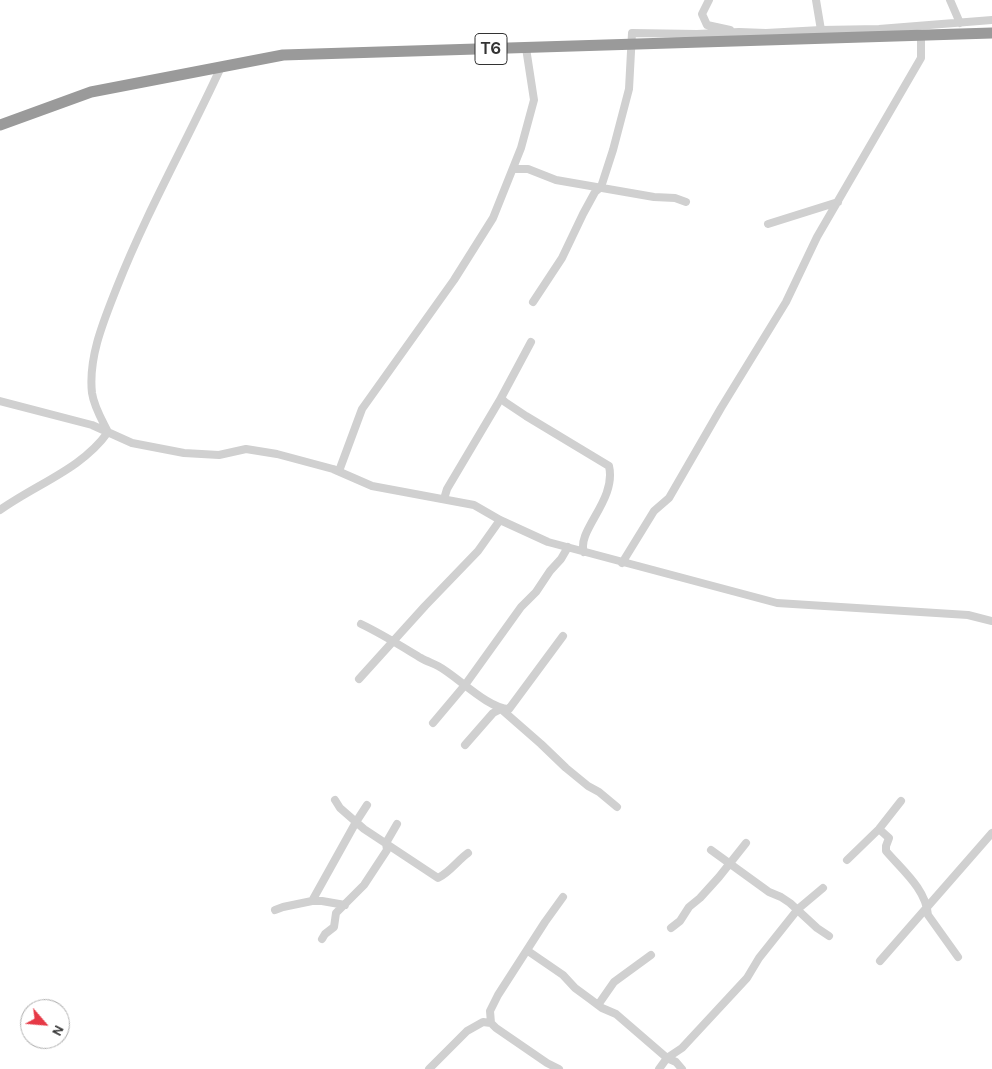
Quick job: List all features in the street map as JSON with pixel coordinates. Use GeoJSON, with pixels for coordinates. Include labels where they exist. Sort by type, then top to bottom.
{"type":"FeatureCollection","features":[{"type":"Feature","properties":{"kind":"highway","name":"T6"},"geometry":{"type":"LineString","coordinates":[[0,125],[91,92],[283,55],[992,33]]}},
{"type":"Feature","properties":{"kind":"street"},"geometry":{"type":"LineString","coordinates":[[709,0],[702,14],[707,25],[739,32]]}},
{"type":"Feature","properties":{"kind":"street"},"geometry":{"type":"LineString","coordinates":[[816,0],[821,30]]}},
{"type":"Feature","properties":{"kind":"street"},"geometry":{"type":"LineString","coordinates":[[950,0],[960,23]]}},
{"type":"Feature","properties":{"kind":"street"},"geometry":{"type":"LineString","coordinates":[[533,302],[562,258],[583,214],[601,187],[629,89],[632,33],[697,34],[879,30],[992,20]]}},
{"type":"Feature","properties":{"kind":"street"},"geometry":{"type":"LineString","coordinates":[[622,563],[654,511],[669,498],[786,302],[817,237],[921,58],[921,36]]}},
{"type":"Feature","properties":{"kind":"street"},"geometry":{"type":"LineString","coordinates":[[339,471],[362,409],[454,280],[493,218],[521,148],[534,100],[526,48]]}},
{"type":"Feature","properties":{"kind":"street"},"geometry":{"type":"LineString","coordinates":[[108,432],[99,415],[92,394],[93,359],[106,313],[136,240],[198,118],[221,67]]}},
{"type":"Feature","properties":{"kind":"street"},"geometry":{"type":"LineString","coordinates":[[515,169],[528,169],[556,180],[654,197],[675,198],[686,202]]}},
{"type":"Feature","properties":{"kind":"street"},"geometry":{"type":"LineString","coordinates":[[768,224],[838,202]]}},
{"type":"Feature","properties":{"kind":"street"},"geometry":{"type":"LineString","coordinates":[[444,499],[446,489],[501,398],[531,342]]}},
{"type":"Feature","properties":{"kind":"street"},"geometry":{"type":"LineString","coordinates":[[501,398],[526,416],[609,466],[612,476],[608,491],[584,539],[582,546],[584,552]]}},
{"type":"Feature","properties":{"kind":"street"},"geometry":{"type":"LineString","coordinates":[[0,401],[92,425],[132,443],[184,453],[219,454],[246,449],[277,454],[339,471],[372,486],[474,505],[500,520],[548,542],[776,603],[968,615],[992,621]]}},
{"type":"Feature","properties":{"kind":"street"},"geometry":{"type":"LineString","coordinates":[[0,510],[19,497],[57,477],[102,442],[108,432]]}},
{"type":"Feature","properties":{"kind":"street"},"geometry":{"type":"LineString","coordinates":[[359,679],[478,551],[500,520]]}},
{"type":"Feature","properties":{"kind":"street"},"geometry":{"type":"LineString","coordinates":[[433,723],[465,685],[521,607],[536,592],[568,548]]}},
{"type":"Feature","properties":{"kind":"street"},"geometry":{"type":"LineString","coordinates":[[361,624],[439,666],[491,704],[501,709],[566,768],[617,807]]}},
{"type":"Feature","properties":{"kind":"street"},"geometry":{"type":"LineString","coordinates":[[465,745],[493,713],[509,708],[547,660],[563,636]]}},
{"type":"Feature","properties":{"kind":"street"},"geometry":{"type":"LineString","coordinates":[[335,800],[340,808],[356,822],[410,861],[438,878],[448,873],[453,865],[468,853]]}},
{"type":"Feature","properties":{"kind":"street"},"geometry":{"type":"LineString","coordinates":[[847,860],[879,829],[902,801]]}},
{"type":"Feature","properties":{"kind":"street"},"geometry":{"type":"LineString","coordinates":[[312,901],[367,805]]}},
{"type":"Feature","properties":{"kind":"street"},"geometry":{"type":"LineString","coordinates":[[322,939],[334,927],[336,913],[364,885],[387,850],[386,843],[398,824]]}},
{"type":"Feature","properties":{"kind":"street"},"geometry":{"type":"LineString","coordinates":[[879,829],[889,838],[886,851],[914,882],[928,906],[928,915],[958,957]]}},
{"type":"Feature","properties":{"kind":"street"},"geometry":{"type":"LineString","coordinates":[[880,961],[992,833]]}},
{"type":"Feature","properties":{"kind":"street"},"geometry":{"type":"LineString","coordinates":[[671,928],[680,921],[689,907],[715,882],[746,843]]}},
{"type":"Feature","properties":{"kind":"street"},"geometry":{"type":"LineString","coordinates":[[711,850],[769,892],[781,897],[829,936]]}},
{"type":"Feature","properties":{"kind":"street"},"geometry":{"type":"LineString","coordinates":[[659,1069],[667,1058],[682,1048],[747,978],[759,958],[798,910],[822,888]]}},
{"type":"Feature","properties":{"kind":"street"},"geometry":{"type":"LineString","coordinates":[[559,1069],[547,1063],[496,1028],[492,1023],[490,1011],[544,922],[563,897]]}},
{"type":"Feature","properties":{"kind":"street"},"geometry":{"type":"LineString","coordinates":[[275,910],[312,901],[345,905]]}},
{"type":"Feature","properties":{"kind":"street"},"geometry":{"type":"LineString","coordinates":[[528,950],[563,975],[575,988],[598,1005],[616,1014],[667,1058],[676,1062],[682,1069]]}},
{"type":"Feature","properties":{"kind":"street"},"geometry":{"type":"LineString","coordinates":[[598,1005],[614,982],[651,954]]}},
{"type":"Feature","properties":{"kind":"street"},"geometry":{"type":"LineString","coordinates":[[429,1069],[467,1031],[484,1022],[492,1023]]}}]}
